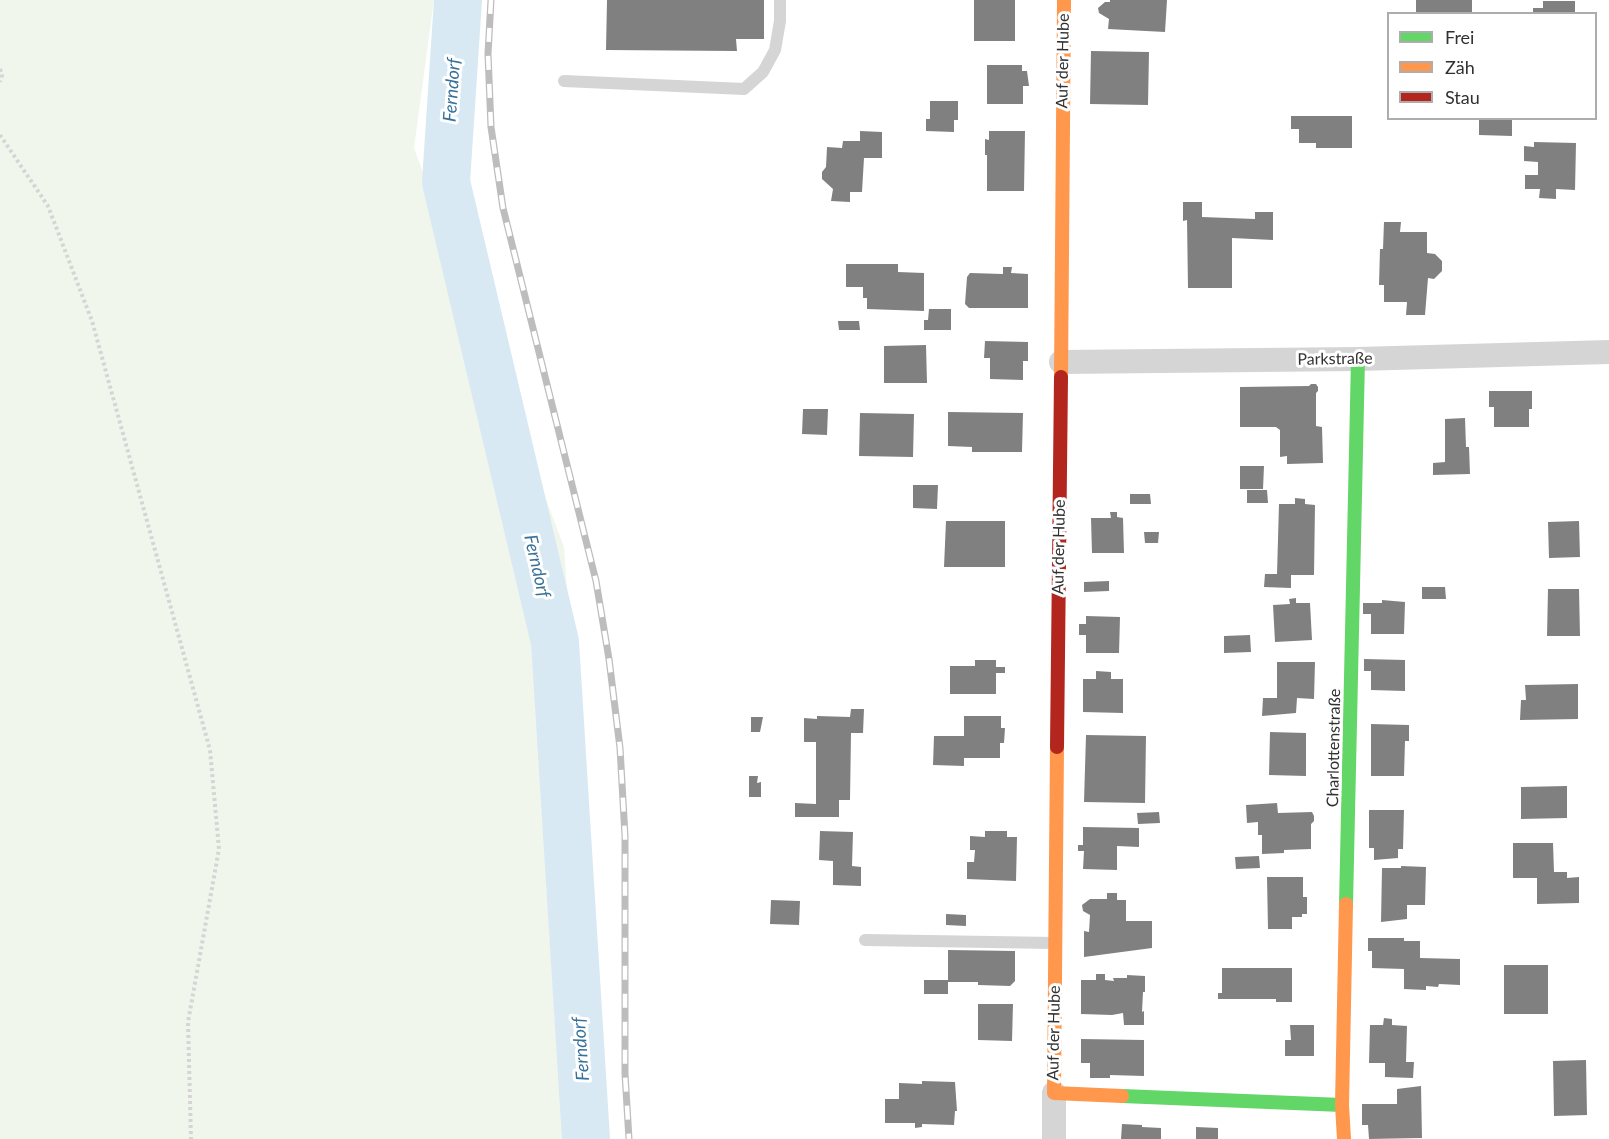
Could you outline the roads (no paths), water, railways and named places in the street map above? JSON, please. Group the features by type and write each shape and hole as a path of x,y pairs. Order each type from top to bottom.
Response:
{"street":[{"name":"Auf der Hube","path":"1054,1139 1064,0"},
{"name":"Parkstraße","path":"1060,362 1359,359 1609,352"},
{"name":"Charlottenstraße","path":"1344,1139 1342,1105 1359,359"},
{"name":"Auf der Hube","path":"1054,1093 1342,1105"}],"lane":[{"path":"564,81 744,89 763,72 775,50 780,21 780,0"},
{"path":"865,940 1055,944"}],"waterway":[{"name":"Ferndorf","path":"458,0 446,182 555,642 586,1139"}],"railway":[{"path":"491,0 488,54 491,127 503,208 596,581 620,748 625,836 625,1074 629,1139"}]}
